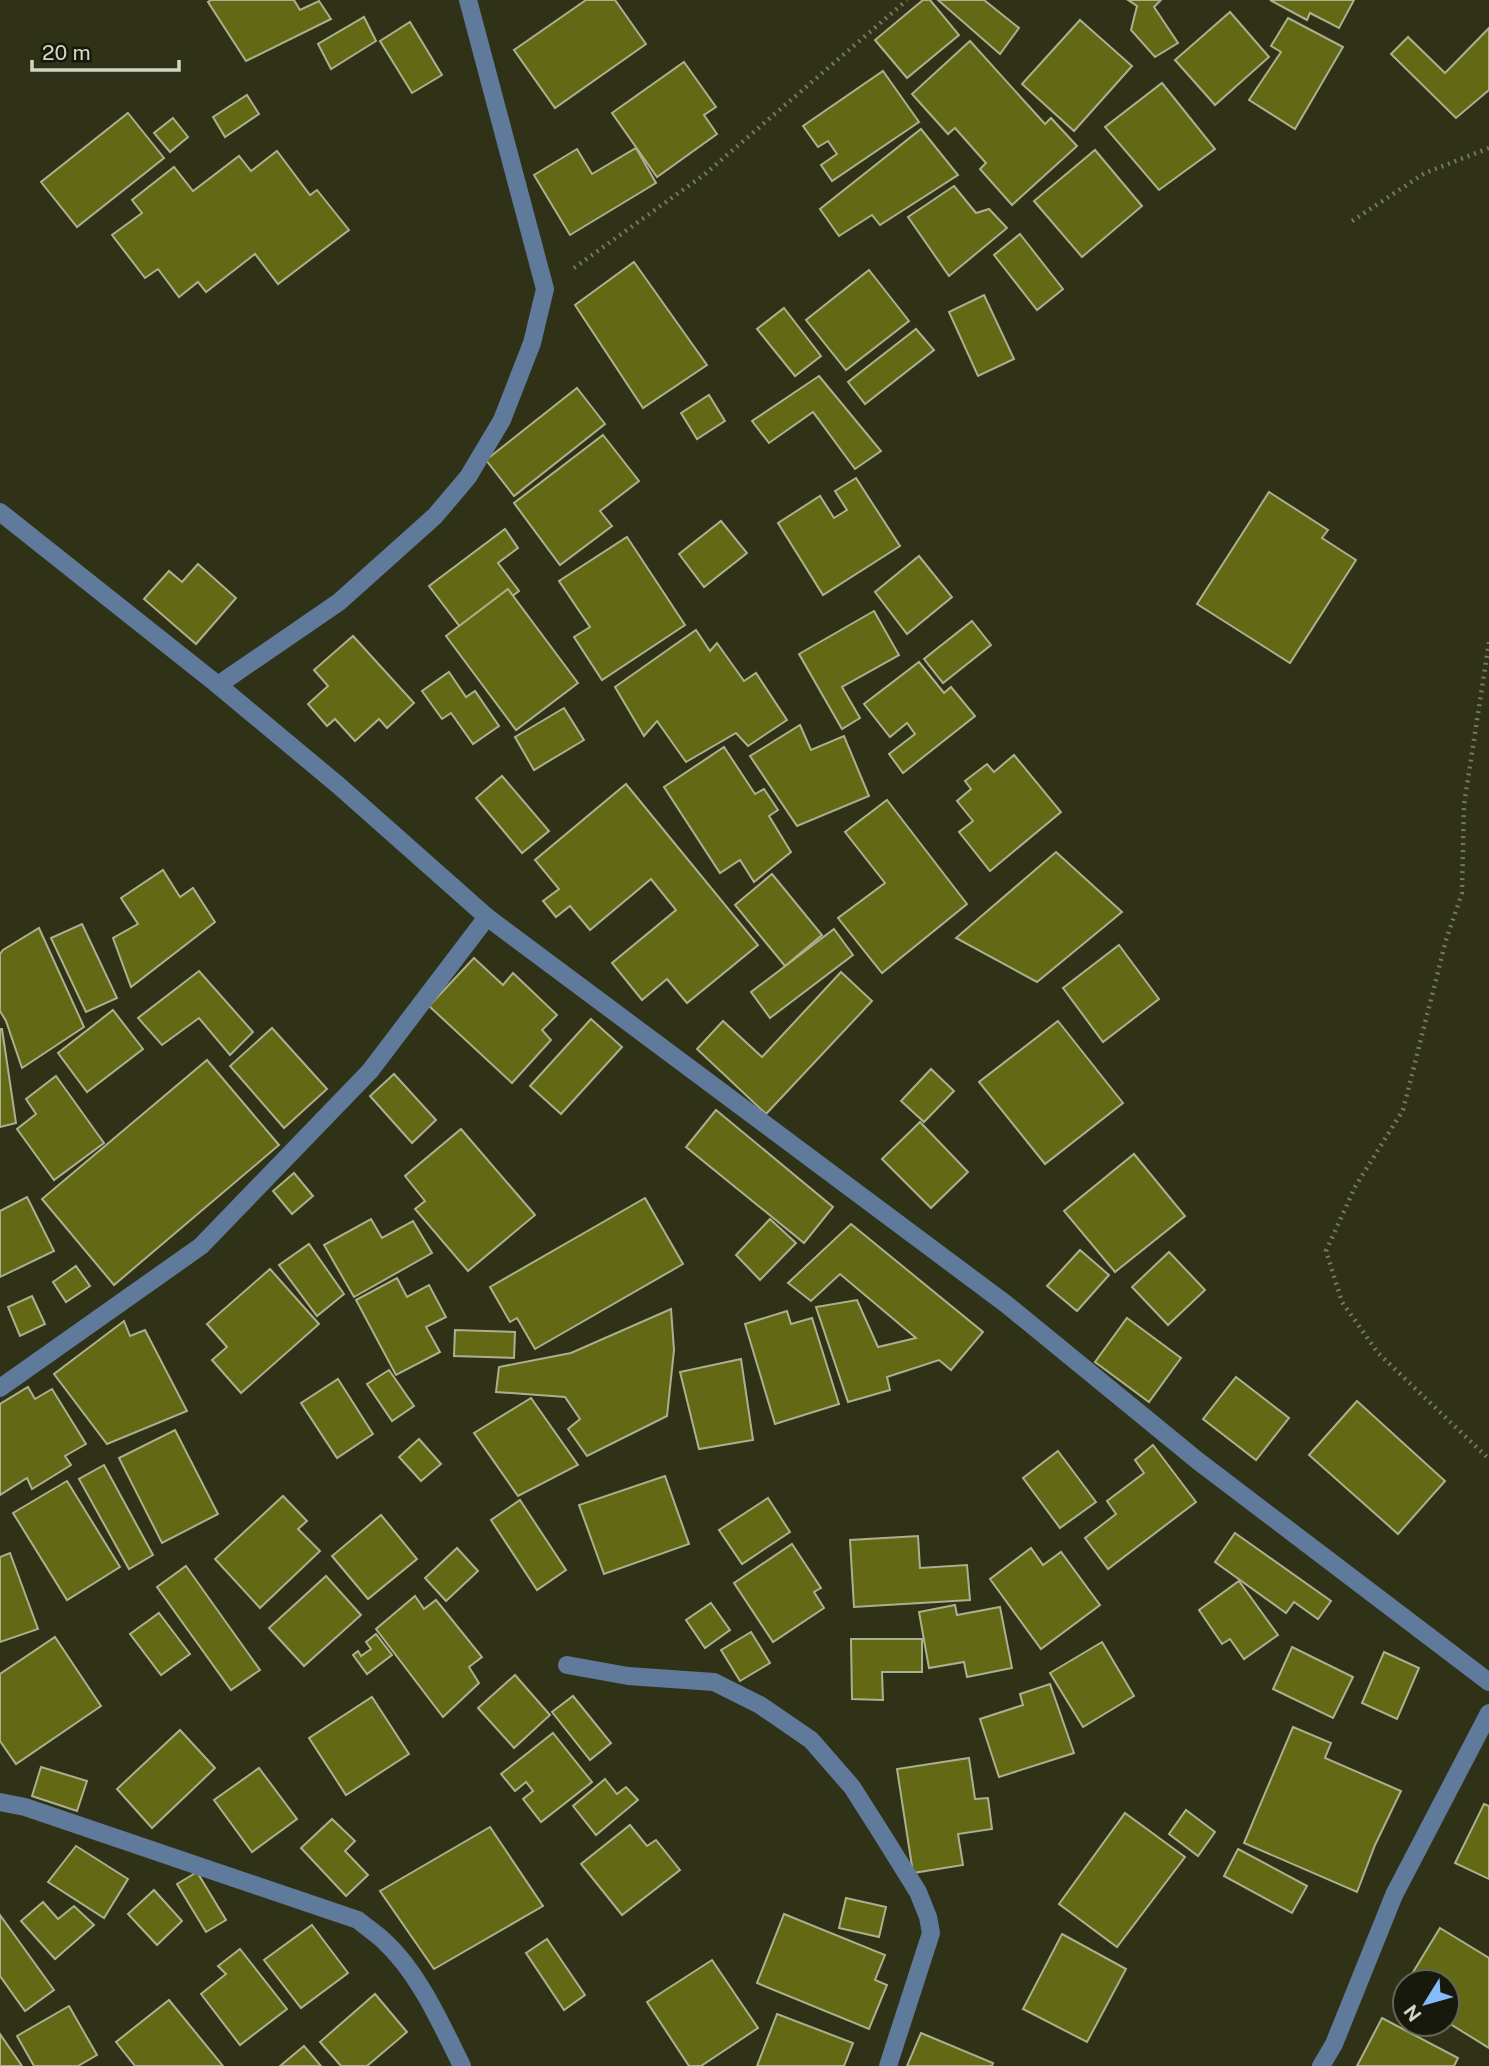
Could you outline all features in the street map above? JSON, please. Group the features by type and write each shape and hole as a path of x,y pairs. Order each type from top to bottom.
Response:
{"street":[{"path":"218,685 340,602 435,516 468,477 502,420 532,343 545,289 468,0"},
{"path":"0,512 218,685 338,785 487,917 1006,1304 1198,1461 1489,1682"},
{"path":"0,1388 201,1246 370,1071 487,917"},
{"path":"567,1665 628,1676 715,1682 760,1705 811,1740 852,1787 918,1892 931,1933 888,2066"},
{"path":"1321,2066 1334,2044 1394,1895 1489,1713"},
{"path":"0,1802 25,1807 358,1920 385,1941 409,1970 462,2066"}],"path":[{"path":"545,289 705,174 907,0"},
{"path":"1352,220 1425,173 1489,148"},
{"path":"1489,642 1464,805 1462,893 1446,940 1403,1110 1355,1187 1326,1251 1342,1302 1378,1353 1489,1459"}],"building":[{"path":"294,0 300,10 319,1 331,19 246,61 208,2"},
{"path":"586,0 615,0 646,44 555,108 514,50"},
{"path":"923,0 930,0 959,35 907,78 875,40"},
{"path":"938,0 984,0 1019,28 1000,54"},
{"path":"1128,0 1161,0 1154,7 1178,43 1155,57 1131,30 1137,6"},
{"path":"1270,0 1354,0 1339,28 1310,13 1307,20"},
{"path":"1230,12 1269,57 1215,105 1175,60"},
{"path":"364,17 376,41 331,69 318,44"},
{"path":"1288,18 1343,47 1295,129 1249,100 1281,52 1271,46"},
{"path":"1080,20 1132,66 1074,131 1022,84"},
{"path":"410,22 442,75 412,93 380,41"},
{"path":"1489,28 1489,90 1456,118 1391,54 1408,37 1445,73"},
{"path":"970,41 1045,124 1051,118 1077,146 1012,205 980,169 986,163 955,128 948,134 912,94"},
{"path":"684,62 716,107 704,115 717,134 657,177 612,113"},
{"path":"883,71 919,122 832,181 821,165 837,154 828,141 818,147 803,126"},
{"path":"1162,83 1215,149 1159,190 1105,127"},
{"path":"247,95 259,114 225,137 213,117"},
{"path":"128,113 164,158 77,227 41,182"},
{"path":"173,118 188,137 170,152 154,133"},
{"path":"921,129 958,175 880,225 872,215 839,236 820,209"},
{"path":"636,148 656,183 570,235 534,175 577,149 592,174"},
{"path":"1095,150 1142,206 1082,257 1034,201"},
{"path":"277,151 310,195 317,190 349,230 278,284 255,254 206,292 198,282 179,297 158,269 145,278 112,235 142,213 132,200 174,167 193,191 239,156 251,171"},
{"path":"954,186 976,213 989,209 1007,228 949,276 908,217"},
{"path":"1020,234 1063,289 1037,310 994,255"},
{"path":"634,262 707,365 643,408 575,305"},
{"path":"869,270 909,321 846,370 806,320"},
{"path":"984,295 1014,359 978,376 949,312"},
{"path":"784,308 821,356 795,376 757,329"},
{"path":"916,329 934,350 865,404 848,382"},
{"path":"819,376 881,451 855,469 813,412 769,443 752,421"},
{"path":"577,388 605,424 514,496 486,460"},
{"path":"709,395 725,421 697,439 681,413"},
{"path":"603,435 639,481 600,511 612,526 560,565 514,503"},
{"path":"856,478 900,546 823,595 778,523 820,496 834,518 847,510 835,491"},
{"path":"1269,492 1328,530 1322,538 1356,560 1290,663 1197,604"},
{"path":"721,521 747,553 704,587 679,554"},
{"path":"505,529 518,548 498,563 519,591 464,632 429,586"},
{"path":"627,537 685,625 602,680 574,637 590,627 559,581"},
{"path":"919,556 952,597 907,634 875,592"},
{"path":"198,564 236,598 196,644 144,599 169,571 182,582"},
{"path":"508,589 578,683 516,730 446,636"},
{"path":"874,611 899,655 842,687 860,718 842,729 799,654"},
{"path":"972,621 991,645 943,683 924,659"},
{"path":"696,630 710,651 717,643 744,681 756,673 787,720 748,746 736,733 686,762 657,721 644,736 615,687"},
{"path":"353,636 414,703 387,728 379,719 355,741 335,719 327,726 308,704 328,686 314,670"},
{"path":"919,662 944,693 951,687 975,716 903,773 889,754 915,734 907,723 890,737 864,704"},
{"path":"449,672 466,697 475,691 499,726 473,744 451,713 442,719 422,691"},
{"path":"564,708 584,740 534,770 515,737"},
{"path":"800,725 811,750 844,736 869,796 797,826 750,756"},
{"path":"724,747 755,794 764,789 778,810 769,816 791,852 754,882 740,860 720,873 664,787"},
{"path":"1014,755 1061,812 990,871 959,832 973,821 957,801 971,789 965,781 987,764 994,772"},
{"path":"502,776 549,831 522,853 476,798"},
{"path":"626,784 758,945 687,1003 667,979 642,1000 612,963 676,910 651,879 590,930 570,906 556,917 543,901 559,889 535,860"},
{"path":"887,800 967,904 882,973 838,918 885,883 845,832"},
{"path":"1056,852 1122,912 1037,982 956,938"},
{"path":"163,870 180,897 193,888 215,922 131,987 113,938 138,924 121,898"},
{"path":"772,874 822,935 785,966 735,905"},
{"path":"82,924 117,998 86,1012 51,938"},
{"path":"39,928 84,1027 22,1068 0,1011 0,954"},
{"path":"834,929 853,955 770,1018 751,992"},
{"path":"1119,945 1159,999 1103,1042 1063,988"},
{"path":"474,958 503,985 513,973 557,1015 542,1030 551,1040 512,1083 429,1006"},
{"path":"199,971 253,1032 230,1055 199,1018 162,1045 138,1018"},
{"path":"841,972 872,1001 766,1114 697,1049 723,1021 762,1057"},
{"path":"113,1010 143,1049 87,1092 58,1053"},
{"path":"591,1019 622,1047 561,1114 530,1086"},
{"path":"1058,1021 1123,1103 1045,1164 979,1082"},
{"path":"272,1028 327,1089 284,1128 230,1066"},
{"path":"0,1029 16,1123 0,1127"},
{"path":"207,1060 279,1145 114,1285 42,1199"},
{"path":"931,1069 954,1091 924,1122 901,1101"},
{"path":"394,1074 436,1120 412,1143 370,1096"},
{"path":"56,1076 104,1143 54,1180 17,1129 36,1114 26,1099"},
{"path":"716,1110 833,1207 804,1243 686,1147"},
{"path":"920,1122 968,1172 931,1208 882,1159"},
{"path":"461,1129 535,1215 468,1271 415,1209 425,1201 405,1176"},
{"path":"1134,1154 1185,1216 1115,1272 1064,1211"},
{"path":"294,1173 313,1196 292,1214 273,1191"},
{"path":"27,1197 54,1251 0,1277 0,1211"},
{"path":"645,1198 683,1264 535,1349 517,1318 510,1322 490,1287"},
{"path":"371,1219 382,1238 413,1221 432,1253 354,1297 324,1245"},
{"path":"770,1219 796,1243 760,1280 736,1255"},
{"path":"851,1224 983,1332 951,1370 939,1360 887,1377 890,1390 848,1402 816,1307 857,1300 878,1347 916,1338 840,1274 811,1301 788,1283"},
{"path":"309,1244 344,1294 317,1316 279,1265"},
{"path":"1080,1250 1109,1275 1077,1311 1047,1286"},
{"path":"1169,1252 1205,1290 1168,1325 1132,1287"},
{"path":"76,1266 90,1286 66,1302 53,1282"},
{"path":"270,1269 319,1324 241,1393 212,1360 227,1347 207,1324"},
{"path":"397,1278 407,1297 429,1285 446,1317 426,1327 440,1352 396,1375 356,1300"},
{"path":"32,1296 45,1324 20,1336 8,1307"},
{"path":"671,1309 674,1350 667,1416 587,1456 568,1429 580,1419 565,1397 496,1392 499,1367 571,1353"},
{"path":"787,1311 791,1324 812,1318 839,1404 775,1424 745,1324"},
{"path":"1127,1318 1181,1358 1149,1402 1095,1362"},
{"path":"124,1321 130,1336 145,1330 187,1411 107,1444 54,1374"},
{"path":"455,1330 515,1332 514,1358 454,1356"},
{"path":"741,1359 753,1440 699,1449 680,1372"},
{"path":"389,1370 414,1406 392,1421 367,1384"},
{"path":"1236,1377 1289,1418 1256,1460 1203,1419"},
{"path":"338,1379 373,1434 337,1458 301,1403"},
{"path":"28,1387 35,1399 52,1389 86,1444 65,1456 71,1465 32,1489 27,1478 0,1495 0,1404"},
{"path":"531,1398 578,1465 518,1496 474,1433"},
{"path":"1357,1401 1445,1481 1398,1534 1309,1455"},
{"path":"175,1430 218,1514 162,1543 119,1458"},
{"path":"419,1439 441,1464 421,1481 399,1457"},
{"path":"1153,1445 1196,1502 1108,1569 1085,1538 1116,1514 1107,1501 1144,1473 1135,1460"},
{"path":"1058,1451 1096,1502 1060,1528 1023,1478"},
{"path":"104,1465 153,1555 129,1569 79,1479"},
{"path":"665,1476 689,1544 604,1574 579,1505"},
{"path":"67,1481 120,1567 67,1600 13,1513"},
{"path":"283,1496 307,1521 298,1529 320,1551 260,1608 215,1559"},
{"path":"768,1498 790,1532 742,1564 719,1530"},
{"path":"520,1500 566,1570 537,1590 491,1520"},
{"path":"381,1515 417,1559 368,1599 332,1556"},
{"path":"1235,1533 1331,1601 1318,1619 1294,1602 1286,1613 1215,1562"},
{"path":"918,1536 920,1568 967,1565 970,1600 854,1607 850,1540"},
{"path":"792,1544 821,1588 814,1592 824,1608 773,1642 734,1583"},
{"path":"457,1548 478,1571 446,1601 425,1578"},
{"path":"1031,1548 1043,1565 1061,1552 1100,1605 1041,1649 990,1579"},
{"path":"10,1553 38,1629 0,1642 0,1557"},
{"path":"186,1566 260,1670 231,1690 157,1587"},
{"path":"326,1576 361,1615 304,1666 269,1628"},
{"path":"1239,1581 1278,1635 1244,1659 1230,1639 1222,1644 1199,1610"},
{"path":"415,1596 424,1609 436,1600 482,1657 469,1667 479,1683 443,1717 376,1629"},
{"path":"711,1603 730,1630 705,1648 686,1620"},
{"path":"955,1605 957,1615 1000,1607 1012,1668 967,1677 964,1662 929,1668 919,1612"},
{"path":"159,1613 190,1654 161,1675 130,1634"},
{"path":"751,1632 770,1663 740,1681 721,1650"},
{"path":"376,1634 392,1655 367,1674 353,1655 358,1651 361,1656 371,1649 366,1642"},
{"path":"55,1637 101,1706 16,1764 0,1741 0,1674"},
{"path":"851,1639 922,1639 922,1672 882,1672 883,1700 852,1699"},
{"path":"1102,1642 1134,1696 1083,1727 1050,1673"},
{"path":"1292,1647 1353,1677 1333,1718 1273,1689"},
{"path":"1384,1652 1419,1668 1397,1719 1362,1703"},
{"path":"515,1675 550,1715 514,1748 478,1708"},
{"path":"1050,1684 1074,1753 999,1777 980,1719 1023,1705 1020,1694"},
{"path":"573,1696 611,1743 590,1760 552,1712"},
{"path":"372,1697 409,1754 346,1795 309,1738"},
{"path":"1293,1727 1331,1743 1325,1758 1401,1791 1375,1845 1357,1892 1244,1843"},
{"path":"180,1730 215,1768 152,1828 117,1789"},
{"path":"553,1733 592,1782 541,1822 523,1799 533,1791 526,1782 515,1791 501,1774"},
{"path":"969,1758 975,1799 988,1798 992,1829 958,1834 963,1865 913,1873 897,1769"},
{"path":"41,1767 87,1781 77,1811 32,1796"},
{"path":"259,1768 297,1819 252,1852 214,1800"},
{"path":"605,1779 617,1794 626,1787 638,1800 596,1835 573,1806"},
{"path":"1484,1804 1489,1806 1489,1879 1455,1863"},
{"path":"1186,1810 1215,1832 1198,1856 1169,1834"},
{"path":"1125,1813 1185,1857 1117,1947 1059,1904"},
{"path":"332,1819 355,1841 345,1851 368,1875 346,1896 301,1848"},
{"path":"630,1825 647,1846 656,1840 680,1870 622,1915 581,1864"},
{"path":"490,1827 543,1906 434,1969 380,1891"},
{"path":"76,1846 128,1879 104,1918 48,1882"},
{"path":"1238,1849 1307,1886 1292,1913 1224,1876"},
{"path":"197,1872 226,1920 206,1932 177,1884"},
{"path":"154,1890 182,1921 157,1945 128,1914"},
{"path":"846,1898 886,1907 879,1937 839,1928"},
{"path":"43,1902 58,1919 74,1906 94,1925 55,1959 21,1921"},
{"path":"784,1914 885,1955 875,1980 887,1985 869,2029 757,1983"},
{"path":"0,1915 54,1990 25,2011 0,1976"},
{"path":"312,1925 348,1973 301,2008 264,1960"},
{"path":"1440,1928 1489,1958 1489,2048 1461,2031 1461,1968 1416,1968"},
{"path":"1062,1934 1126,1969 1087,2042 1023,2009"},
{"path":"547,1939 585,1995 564,2010 526,1953"},
{"path":"240,1949 287,2009 240,2045 201,1994 226,1974 218,1966"},
{"path":"712,1960 758,2028 701,2066 689,2066 647,2002"},
{"path":"375,1994 407,2032 367,2066 341,2066 320,2042"},
{"path":"169,2000 223,2066 135,2066 116,2042"},
{"path":"69,2006 97,2055 78,2066 34,2066 17,2036"},
{"path":"777,2014 853,2043 844,2066 757,2066"},
{"path":"1382,2018 1391,2023 1391,2038 1420,2038 1458,2058 1454,2066 1357,2066"},
{"path":"921,2033 993,2063 992,2066 907,2066"},
{"path":"0,2034 22,2066 0,2066"},
{"path":"304,2046 321,2066 280,2066"}]}
